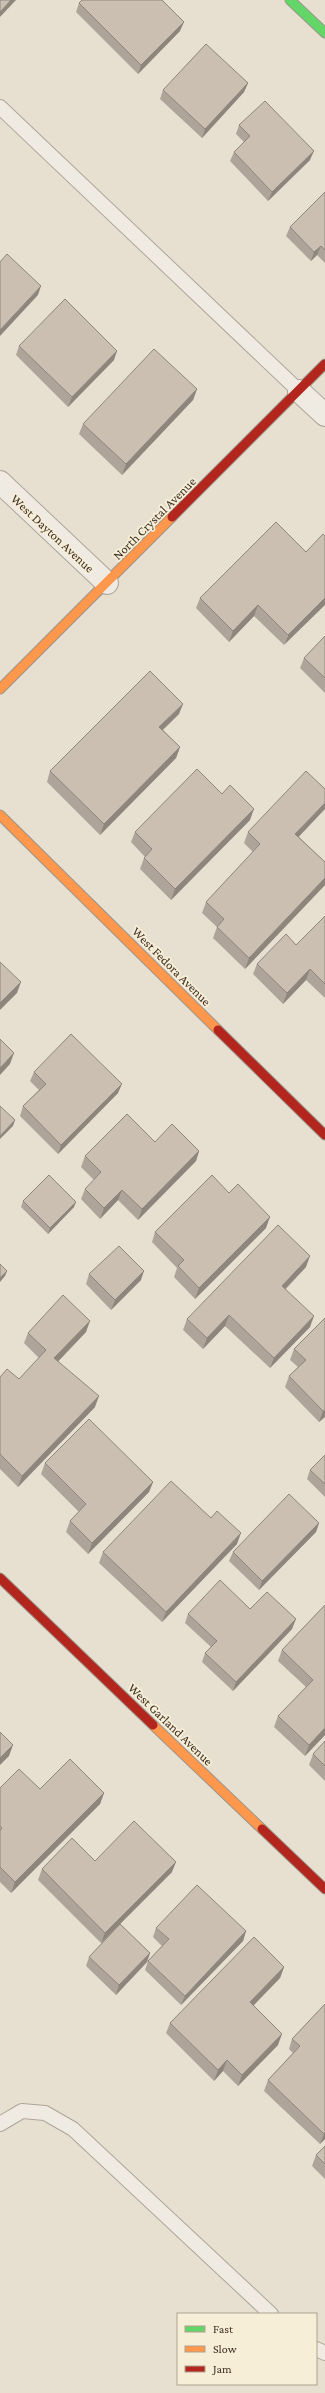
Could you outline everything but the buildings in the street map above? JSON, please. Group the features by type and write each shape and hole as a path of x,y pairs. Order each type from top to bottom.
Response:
{"street":[{"path":"290,0 325,33"},
{"name":"North Crystal Avenue","path":"0,689 325,364"},
{"path":"299,391 325,415"},
{"name":"West Dayton Avenue","path":"0,482 107,583"},
{"name":"West Fedora Avenue","path":"0,815 325,1135"},
{"name":"West Garland Avenue","path":"0,1578 325,1889"}],"lane":[{"path":"0,107 299,391"},
{"path":"0,2124 22,2111 45,2113 73,2129 270,2313"}],"traffic: fast":[{"path":"290,0 325,33"}],"traffic: slow":[{"path":"0,689 172,517"},
{"path":"0,815 218,1030"},
{"path":"153,1725 262,1829"}],"traffic: jam":[{"path":"172,517 325,364"},
{"path":"218,1030 325,1135"},
{"path":"0,1578 153,1725"},
{"path":"262,1829 325,1889"}]}
